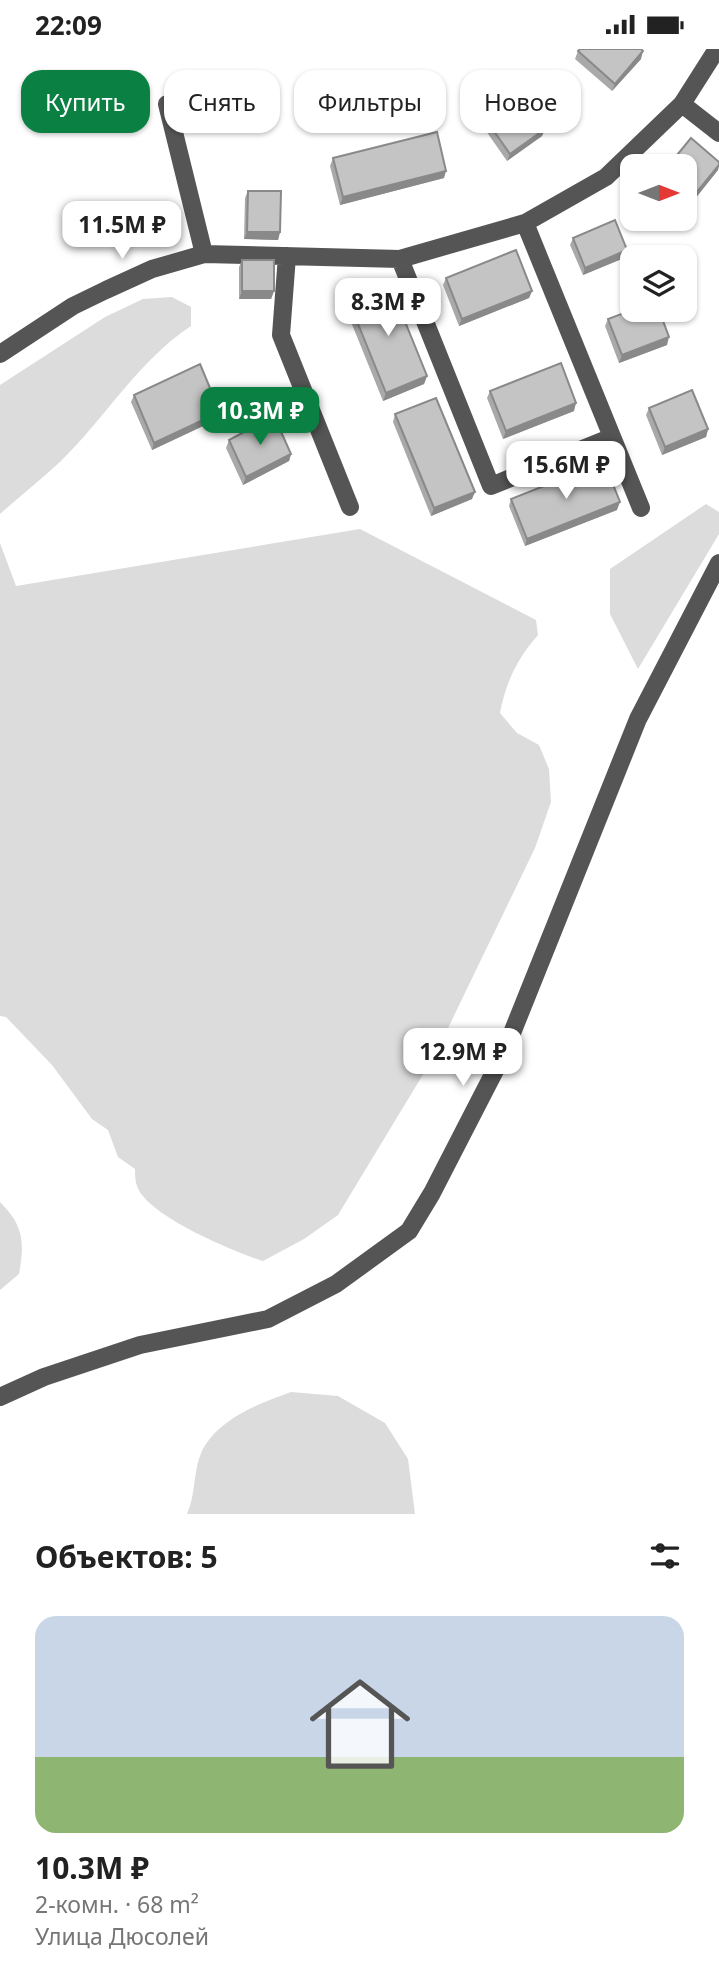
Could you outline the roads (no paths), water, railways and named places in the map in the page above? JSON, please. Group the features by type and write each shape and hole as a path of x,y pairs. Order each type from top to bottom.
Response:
{"street":[{"path":"0,354 73,306 152,269 204,254 400,259 525,223 606,177 682,104 718,49"},
{"path":"682,104 719,133"},
{"path":"174,133 204,254"},
{"path":"525,223 641,508"},
{"path":"280,256 281,335 350,507"},
{"path":"400,259 491,486 612,437"},
{"path":"0,1397 44,1377 140,1345 268,1319 336,1284 409,1231 432,1193 504,1053 638,719 719,563"}]}
